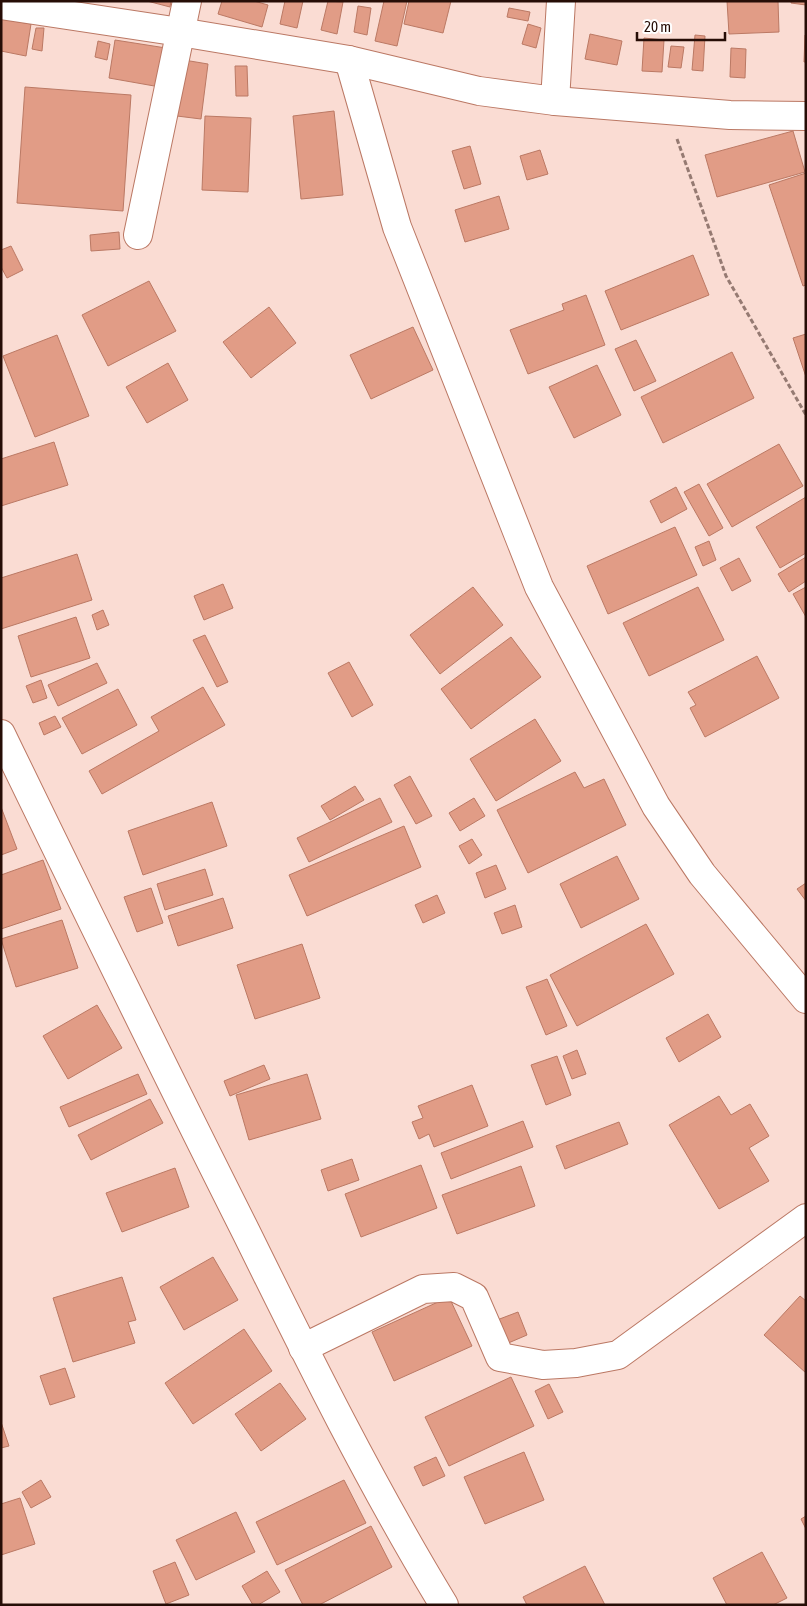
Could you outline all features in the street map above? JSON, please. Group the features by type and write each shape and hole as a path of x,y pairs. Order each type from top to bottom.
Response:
{"street":[{"path":"138,235 187,1"},
{"path":"555,101 561,1"},
{"path":"1,5 349,60 479,91 555,101 730,116 806,116"},
{"path":"349,60 397,227 539,587 656,806 702,874 806,999"},
{"path":"1,734 158,1057 303,1348 409,1548 444,1605"},
{"path":"303,1348 423,1289 454,1287 474,1297 500,1357 543,1365 576,1363 618,1355 806,1218"}],"path":[{"path":"667,110 726,276 806,415"}],"building":[{"path":"147,1 171,1 170,7"},
{"path":"222,1 254,1 268,5 262,27 218,14"},
{"path":"285,1 303,1 297,28 280,24"},
{"path":"328,1 343,2 337,34 321,30"},
{"path":"384,1 407,1 397,46 375,41"},
{"path":"409,1 451,1 443,33 404,24"},
{"path":"727,1 778,1 779,32 729,34"},
{"path":"791,1 806,1 806,5 791,3"},
{"path":"358,6 371,8 367,35 354,32"},
{"path":"509,8 530,12 528,21 507,17"},
{"path":"1,19 31,24 26,56 1,51"},
{"path":"528,24 541,28 536,48 522,44"},
{"path":"36,28 44,28 42,51 32,49"},
{"path":"590,34 622,41 617,65 585,59"},
{"path":"695,35 705,36 703,71 692,70"},
{"path":"805,35 806,62 804,62"},
{"path":"644,38 664,40 662,72 642,71"},
{"path":"115,40 166,48 160,87 109,78"},
{"path":"98,41 110,44 107,60 95,57"},
{"path":"671,46 684,47 681,68 668,67"},
{"path":"731,48 746,49 745,78 730,77"},
{"path":"184,60 208,64 201,119 177,116"},
{"path":"235,66 247,66 248,96 236,96"},
{"path":"25,87 131,95 123,211 17,203"},
{"path":"334,111 343,195 301,199 293,116"},
{"path":"205,116 251,118 248,192 202,190"},
{"path":"793,131 805,172 717,197 705,155"},
{"path":"470,146 481,184 464,189 452,151"},
{"path":"540,150 548,174 527,180 520,156"},
{"path":"806,173 806,285 803,286 769,185"},
{"path":"499,196 509,229 465,242 455,210"},
{"path":"119,232 120,249 91,251 90,235"},
{"path":"11,246 23,270 7,278 1,267 1,250"},
{"path":"693,255 709,295 621,330 605,291"},
{"path":"149,281 176,331 108,366 82,315"},
{"path":"586,295 605,345 528,374 510,330 564,310 562,304"},
{"path":"269,307 296,343 251,378 223,342"},
{"path":"413,327 433,370 371,399 350,355"},
{"path":"806,334 806,377 793,338"},
{"path":"57,335 89,416 35,437 3,356"},
{"path":"636,340 656,381 634,391 615,349"},
{"path":"732,352 754,398 663,443 641,397"},
{"path":"168,363 188,400 147,423 126,387"},
{"path":"597,365 621,415 574,438 549,387"},
{"path":"54,442 68,485 1,506 1,459"},
{"path":"779,444 803,486 732,527 707,484"},
{"path":"699,484 723,528 709,536 684,492"},
{"path":"676,487 687,509 661,523 650,501"},
{"path":"806,497 806,553 780,568 756,527"},
{"path":"675,527 697,575 608,614 587,566"},
{"path":"709,541 716,560 703,566 695,547"},
{"path":"77,554 92,600 1,629 1,578"},
{"path":"806,557 806,581 789,592 778,574"},
{"path":"739,558 751,581 732,591 720,568"},
{"path":"223,584 233,608 204,620 194,596"},
{"path":"473,587 503,625 440,674 410,635"},
{"path":"698,587 724,640 649,676 623,623"},
{"path":"806,587 806,617 793,594"},
{"path":"103,610 109,625 97,630 92,615"},
{"path":"76,617 90,658 31,677 18,636"},
{"path":"205,635 228,682 217,687 193,640"},
{"path":"511,637 541,677 471,729 441,689"},
{"path":"757,656 779,698 705,737 690,708 696,705 688,692"},
{"path":"349,662 373,705 352,717 328,673"},
{"path":"97,663 107,683 58,706 48,685"},
{"path":"41,680 47,698 33,703 26,686"},
{"path":"203,687 225,725 102,794 89,771 159,731 151,717"},
{"path":"118,689 137,725 82,754 62,718"},
{"path":"55,716 61,727 44,735 39,723"},
{"path":"535,719 561,761 496,801 470,759"},
{"path":"575,772 584,788 604,779 626,825 528,873 497,810"},
{"path":"410,776 432,816 416,824 394,785"},
{"path":"355,786 364,800 330,820 321,806"},
{"path":"380,798 392,822 309,862 297,838"},
{"path":"474,798 485,816 460,831 449,813"},
{"path":"212,802 227,846 143,875 128,831"},
{"path":"1,807 17,849 1,855"},
{"path":"404,826 421,867 307,916 289,875"},
{"path":"472,839 482,855 469,864 459,846"},
{"path":"617,856 639,899 581,928 560,884"},
{"path":"43,860 61,909 1,929 1,875"},
{"path":"496,865 506,889 485,898 476,873"},
{"path":"205,869 213,895 165,910 157,884"},
{"path":"806,883 806,901 797,889"},
{"path":"151,888 163,923 137,932 124,897"},
{"path":"437,895 445,913 423,923 415,905"},
{"path":"223,898 233,928 178,946 168,916"},
{"path":"515,905 522,927 502,934 494,913"},
{"path":"62,920 78,968 16,987 1,939"},
{"path":"646,924 674,974 577,1026 550,975"},
{"path":"302,944 320,998 255,1019 237,965"},
{"path":"547,979 567,1026 546,1035 526,987"},
{"path":"97,1005 122,1048 68,1079 43,1036"},
{"path":"708,1014 721,1037 679,1062 666,1038"},
{"path":"577,1050 586,1074 572,1079 563,1056"},
{"path":"557,1056 571,1095 546,1105 531,1065"},
{"path":"264,1065 270,1079 230,1096 224,1081"},
{"path":"138,1074 147,1094 69,1127 60,1107"},
{"path":"307,1074 321,1119 249,1140 236,1095"},
{"path":"472,1085 488,1126 434,1147 429,1134 419,1139 412,1122 423,1118 418,1106"},
{"path":"719,1096 731,1115 750,1104 769,1136 749,1148 769,1181 719,1209 669,1125"},
{"path":"150,1099 163,1123 91,1160 78,1135"},
{"path":"523,1121 533,1147 451,1179 441,1153"},
{"path":"619,1122 628,1144 565,1169 556,1146"},
{"path":"352,1159 359,1180 328,1191 321,1170"},
{"path":"421,1165 437,1208 361,1237 345,1194"},
{"path":"521,1166 535,1206 457,1234 442,1195"},
{"path":"175,1168 189,1207 122,1232 106,1193"},
{"path":"213,1257 238,1300 184,1330 160,1287"},
{"path":"122,1277 136,1320 128,1322 135,1343 73,1362 53,1298"},
{"path":"800,1296 806,1301 806,1373 764,1335"},
{"path":"449,1297 472,1346 394,1381 372,1332"},
{"path":"518,1312 527,1335 506,1344 497,1320"},
{"path":"244,1329 272,1371 193,1424 165,1383"},
{"path":"65,1368 75,1397 50,1405 40,1376"},
{"path":"511,1377 534,1426 449,1466 425,1417"},
{"path":"280,1383 306,1419 261,1451 235,1414"},
{"path":"549,1384 563,1412 548,1419 535,1391"},
{"path":"1,1422 9,1446 1,1448"},
{"path":"524,1452 544,1500 485,1524 464,1477"},
{"path":"436,1457 445,1476 423,1486 414,1467"},
{"path":"41,1480 51,1497 31,1508 22,1492"},
{"path":"344,1480 366,1523 277,1565 256,1522"},
{"path":"20,1498 35,1544 1,1555 1,1504"},
{"path":"236,1512 255,1552 196,1580 176,1540"},
{"path":"806,1516 806,1529 801,1519"},
{"path":"371,1526 392,1567 319,1605 303,1605 285,1570"},
{"path":"762,1552 787,1598 773,1605 727,1605 713,1578"},
{"path":"175,1562 189,1595 166,1604 153,1571"},
{"path":"585,1566 605,1605 527,1605 523,1597"},
{"path":"267,1571 280,1592 258,1605 253,1605 242,1586"}]}
